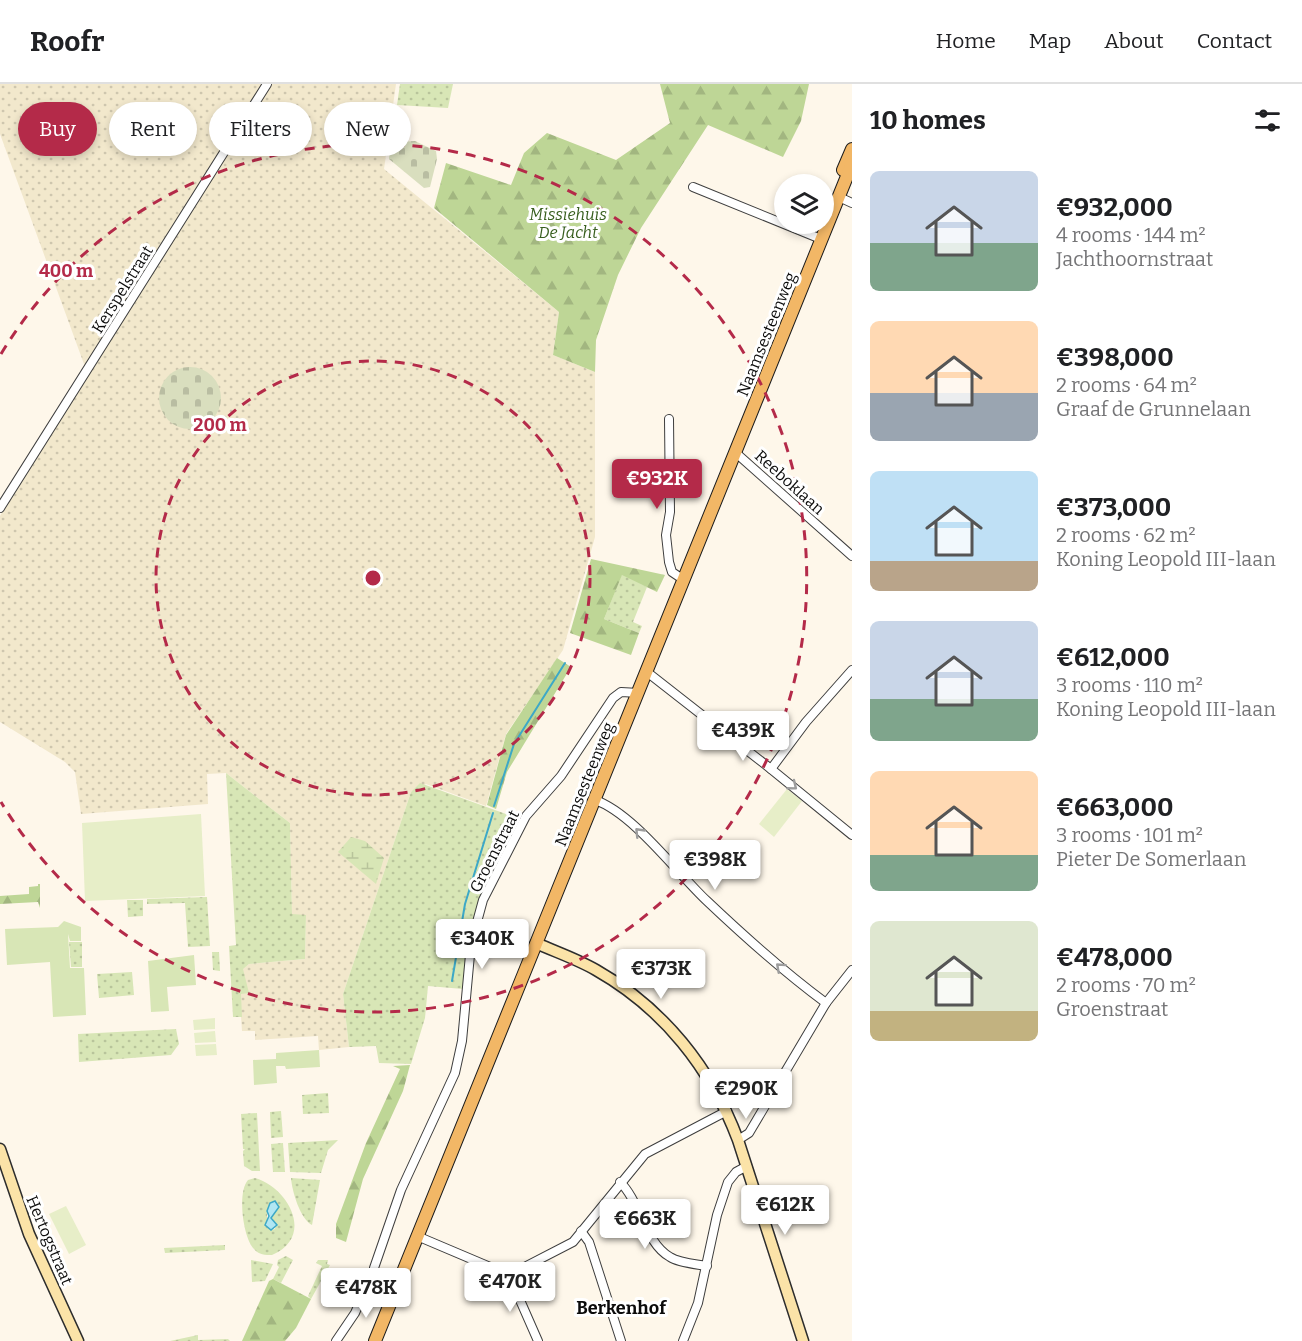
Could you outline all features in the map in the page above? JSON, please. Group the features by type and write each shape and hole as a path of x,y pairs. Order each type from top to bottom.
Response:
{"main road":[{"path":"834,194 852,149"},
{"name":"Naamsesteenweg","path":"375,1341 852,164"},
{"name":"Naamsesteenweg","path":"821,234 821,239"}],"street":[{"name":"Kerspelstraat","path":"0,508 267,84"},
{"path":"693,187 821,239"},
{"path":"839,197 852,203"},
{"path":"669,419 670,512 666,535 672,572 684,580"},
{"name":"Reeboklaan","path":"736,453 852,556"},
{"path":"771,769 806,722 852,670"},
{"path":"647,672 852,835"},
{"name":"Groenstraat","path":"374,1268 401,1190 455,1073 462,1041 473,932 488,891 526,816 561,776 614,698 621,692 639,693"},
{"path":"595,800 616,810 706,900 797,982 826,1003"},
{"path":"536,943 593,968 642,1002 666,1023 694,1056 727,1111 803,1341"},
{"path":"738,1140 749,1133 826,1003 852,970"},
{"path":"509,1275 568,1245 645,1154 727,1111"},
{"name":"Hertogstraat","path":"0,1149 29,1234 78,1341"},
{"path":"683,1341 698,1303 717,1215 728,1182 736,1172 747,1166"},
{"path":"620,1182 628,1189 651,1236 670,1257 707,1266"},
{"path":"581,1231 589,1242 621,1341"},
{"path":"417,1236 509,1275 538,1341"},
{"path":"336,1341 355,1313 369,1281"}],"shaded area":[{"path":"0,84 396,84 393,102 324,102 324,156 386,156 384,169 559,312 553,355 595,372 595,537 563,650 506,734 486,806 426,784 411,792 343,994 349,1047 319,1050 318,1036 255,1040 255,1031 242,1031 238,972 249,964 305,959 306,915 292,915 290,823 226,773 207,774 208,804 81,814 75,772 65,762 0,722 0,516 88,375 0,134"}],"green space":[{"path":"400,84 453,84 448,108 411,106 411,102 397,102"},
{"name":"Missiehuis De Jacht","path":"660,84 809,84 801,121 783,157 708,125 641,228 618,275 596,340 595,372 553,355 559,312 434,208 446,163 511,185 524,153 547,133 616,160 670,123"},
{"path":"411,141 436,151 437,159 430,187 424,188 389,159 389,156 411,156"},
{"path":"190,367 212,376 221,398 212,420 190,429 168,420 159,398 168,376"},
{"path":"591,559 665,575 657,592 622,575 604,619 639,633 631,655 570,633"},
{"path":"622,574 647,587 633,622 642,626 639,633 604,619"},
{"path":"557,658 571,667 507,772 496,809 487,805 506,735"},
{"path":"226,773 290,823 292,914 306,915 305,959 249,964 243,969 249,993 241,994 242,1017 233,1017 229,946 236,945"},
{"path":"420,783 517,820 487,882 480,902 469,942 463,989 428,986 425,1018 411,1064 379,1063 376,1046 349,1047 343,994 411,792"},
{"path":"787,789 802,801 774,837 759,824"},
{"path":"201,814 205,896 85,901 82,823"},
{"path":"351,837 365,841 384,858 376,884 338,852"},
{"path":"40,884 40,908 38,902 0,904 0,896 29,894 29,887 38,886"},
{"path":"207,897 210,946 188,947 185,903 147,904 147,899"},
{"path":"127,900 143,900 143,916 128,917"},
{"path":"64,921 81,927 81,941 70,941 68,934 70,968 84,968 86,1015 53,1017 50,962 7,965 5,929 58,927"},
{"path":"69,942 82,942 82,967 71,967"},
{"path":"212,952 219,952 220,971 213,970"},
{"path":"194,955 196,985 167,987 169,1011 151,1012 148,961"},
{"path":"132,972 134,995 99,998 97,974"},
{"path":"215,1018 215,1029 194,1030 193,1020"},
{"path":"176,1029 179,1044 171,1055 79,1062 78,1034"},
{"path":"215,1031 216,1042 195,1043 194,1033"},
{"path":"216,1044 217,1055 196,1056 195,1045"},
{"path":"319,1050 320,1067 286,1069 285,1066 276,1066 277,1083 254,1085 253,1060 276,1059 276,1053"},
{"path":"410,1065 403,1091 363,1179 346,1242 336,1238 336,1224 366,1143 400,1069 393,1066"},
{"path":"328,1093 329,1113 303,1114 302,1095"},
{"path":"281,1111 283,1137 271,1138 270,1112"},
{"path":"257,1113 260,1171 252,1171 244,1166 243,1151 245,1149 243,1149 241,1114"},
{"path":"338,1140 328,1150 321,1173 290,1172 288,1143"},
{"path":"283,1143 285,1172 273,1172 271,1144"},
{"path":"255,1178 267,1183 287,1202 292,1214 294,1225 292,1237 285,1247 272,1255 256,1251 247,1235 242,1204 248,1180","holes":["275,1201 279,1207 271,1217 276,1223 275,1229 271,1230 267,1227 267,1212 270,1203"]},
{"path":"291,1178 320,1180 312,1225 300,1211"},
{"path":"66,1206 86,1245 69,1254 49,1214"},
{"path":"225,1245 225,1250 165,1253 164,1248"},
{"path":"286,1256 293,1260 281,1283 273,1279 279,1267 278,1260"},
{"path":"251,1260 273,1264 265,1281 252,1282"},
{"path":"318,1260 328,1260 327,1264 330,1265 311,1299 308,1296 322,1266 316,1263"},
{"path":"273,1279 311,1299 296,1328 285,1341 242,1341 269,1281"},
{"path":"198,1335 198,1340 228,1339 230,1341 170,1341"}],"water":[{"path":"275,1201 279,1207 271,1218 277,1225 271,1230 265,1225 269,1216 267,1211 270,1203"}],"waterway":[{"path":"494,806 514,744 565,663"},
{"path":"452,981 465,904 493,813"}],"district":[{"name":"Berkenhof","path":"621,1308"}]}
